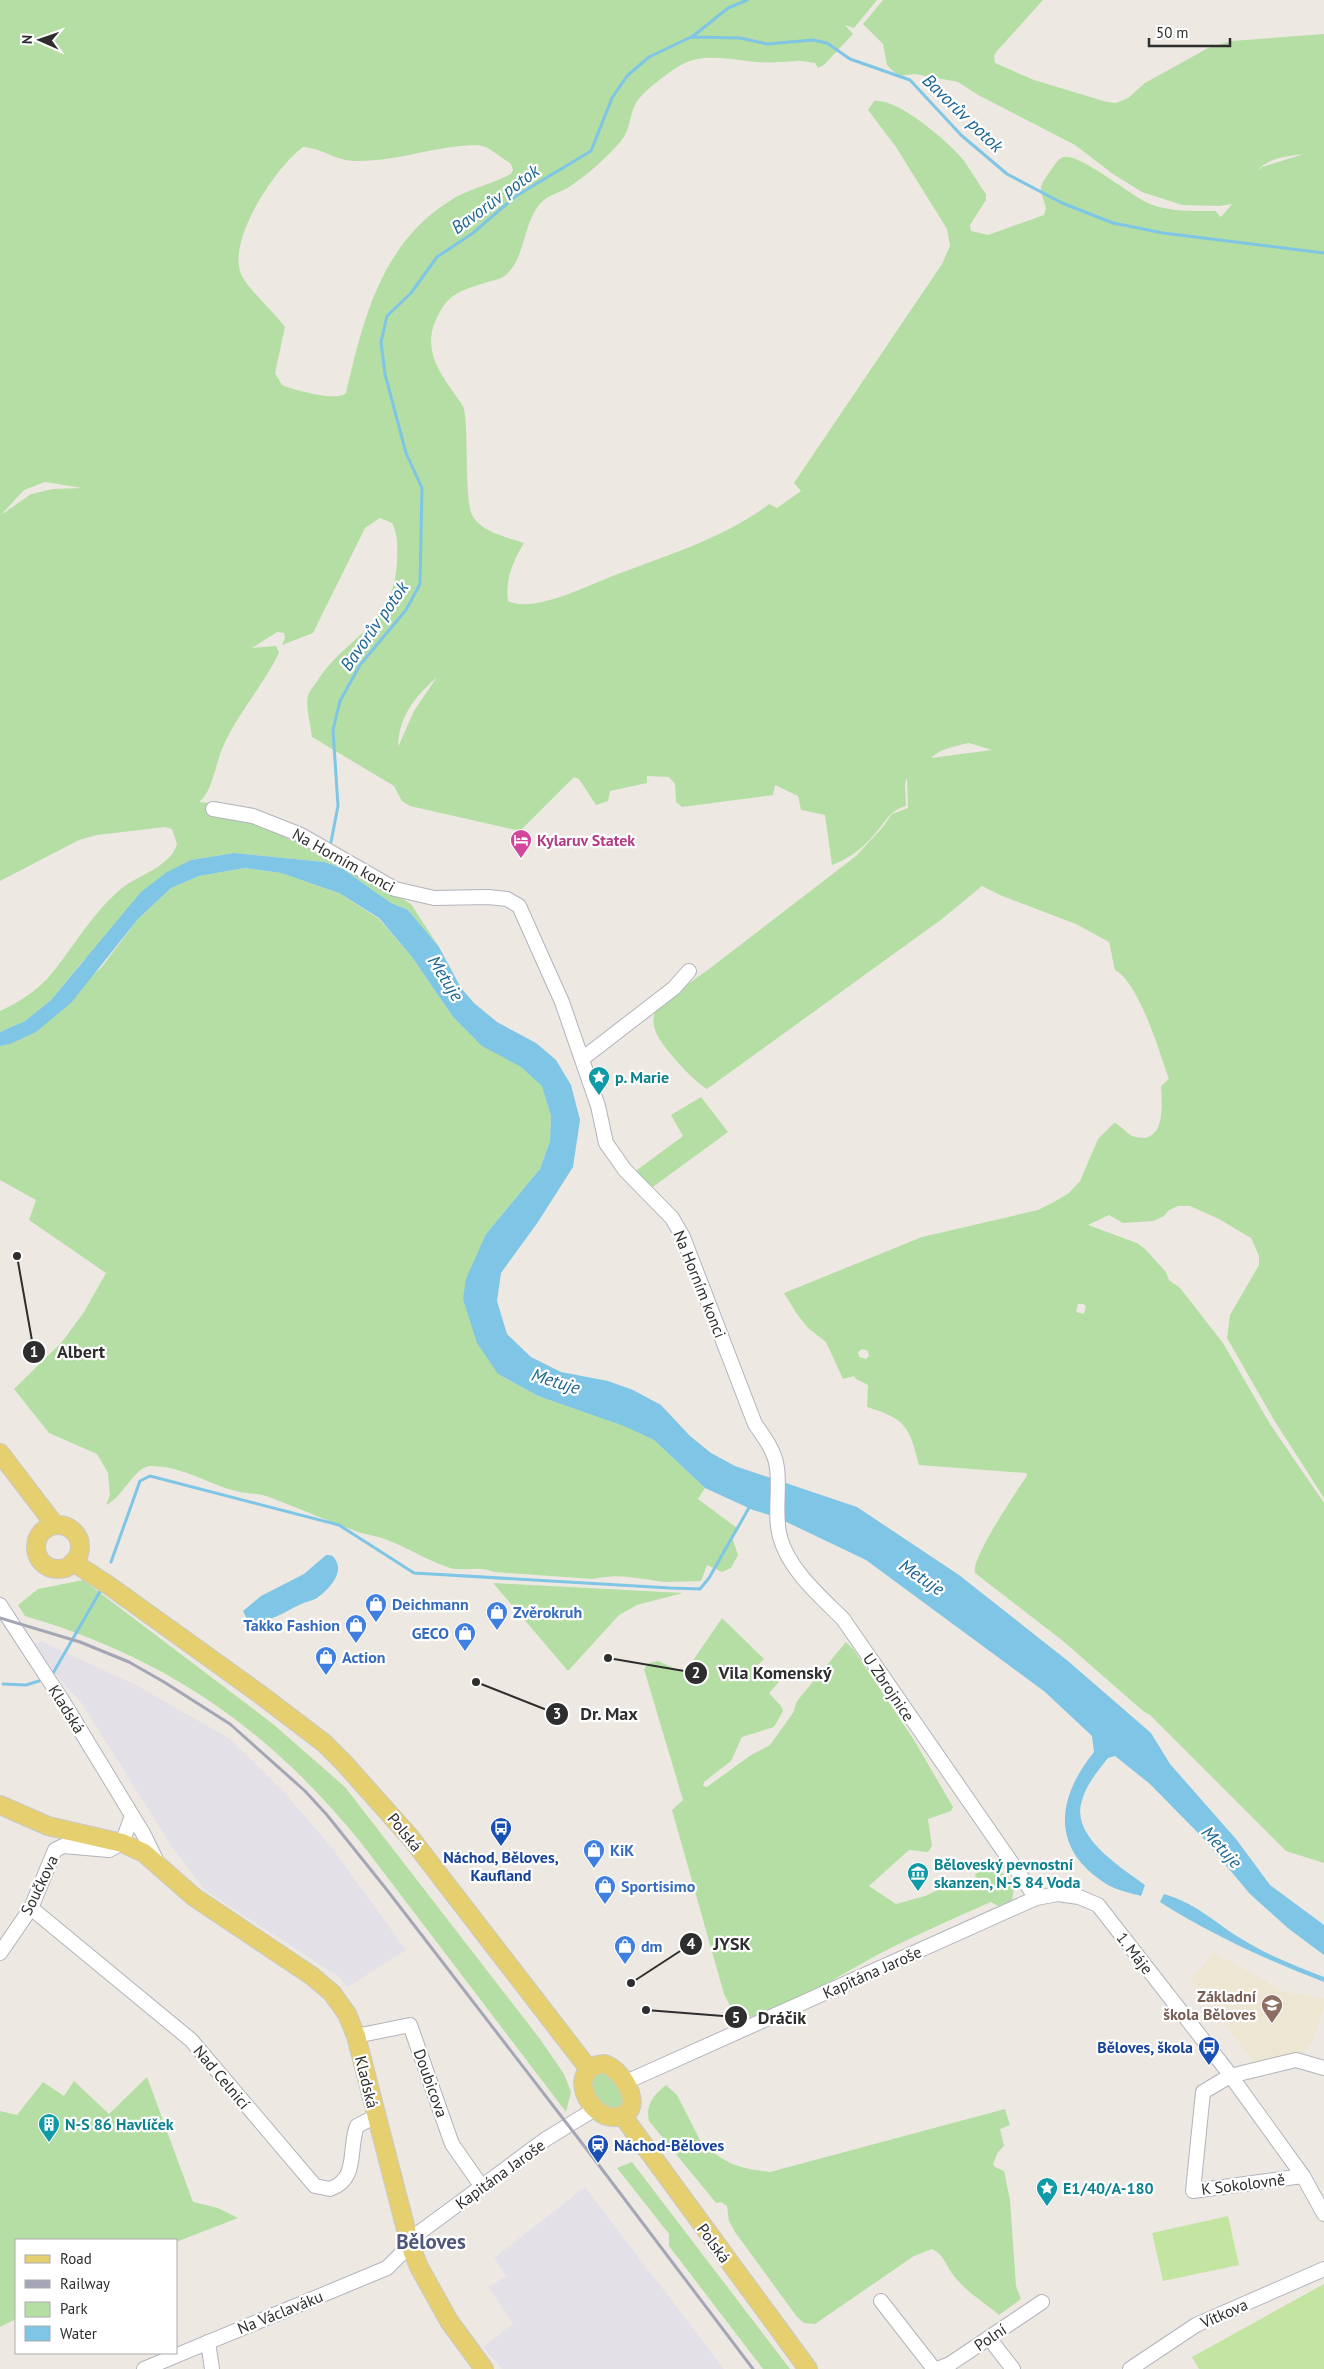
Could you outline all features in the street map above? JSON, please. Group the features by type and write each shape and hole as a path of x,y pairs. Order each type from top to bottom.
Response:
{"main road":[{"path":"0,1453 20,1477 49,1527"},
{"path":"61,1525 72,1530 78,1539 76,1556 58,1568 42,1562 37,1553 36,1543 49,1527 61,1525"},
{"name":"Polská","path":"76,1556 180,1637 262,1695 324,1743 410,1837 588,2068"},
{"name":"Kladská","path":"0,1805 48,1826 122,1843 144,1853 159,1864 194,1897 312,1976 332,1994 347,2014 356,2036 410,2245 419,2267 449,2321 484,2369"},
{"path":"605,2064 621,2075 626,2082 631,2095 631,2104 622,2115 611,2117 595,2108 587,2099 584,2089 585,2075 588,2068 596,2065 605,2064"},
{"name":"Polská","path":"622,2115 808,2369"}],"street":[{"name":"Na Horním konci","path":"213,809 253,816 302,835 395,890 434,898 488,897 507,899 519,906 562,1002 598,1106 606,1143 614,1157 672,1218 683,1237 755,1424 772,1451 777,1468"},
{"path":"582,1059 674,988 689,971"},
{"name":"U Zbrojnice","path":"777,1468 778,1528 784,1548 804,1579 843,1619 1036,1898"},
{"name":"Kladská","path":"0,1605 62,1700 144,1835 159,1864"},
{"path":"122,1843 132,1816"},
{"name":"Součkova","path":"0,1952 31,1908 55,1850 59,1847 109,1850 122,1843"},
{"name":"1. Máje","path":"1036,1898 1058,1894 1080,1897 1098,1904 1230,2076 1303,2176 1324,2214"},
{"name":"Kapitána Jaroše","path":"626,2082 1036,1898"},
{"name":"Nad Celnicí","path":"31,1908 191,2040 315,2186 330,2189 344,2181 350,2170 353,2135 357,2126 376,2116"},
{"name":"Doubicova","path":"356,2036 410,2025 452,2144 482,2187"},
{"path":"1230,2076 1296,2060 1324,2068"},
{"name":"K Sokolovně","path":"1230,2076 1203,2092 1193,2191 1303,2176"},
{"name":"Kapitána Jaroše","path":"410,2245 416,2235 538,2145 595,2108"},
{"name":"Na Václaváku","path":"144,2369 387,2268 410,2245"},
{"name":"Vítkova","path":"1130,2369 1196,2325 1324,2269"},
{"name":"Polní","path":"881,2301 936,2369 950,2364 1042,2302"},
{"path":"989,2338 1013,2369"},
{"path":"208,2342 212,2369"}],"shaded area":[{"path":"41,1641 136,1685 230,1739 283,1791 333,1849 406,1950 348,1987 339,1977 206,1891 174,1850 80,1701 65,1686 34,1645"},
{"name":"Základní škola Běloves","path":"1214,1952 1285,1992 1324,1998 1324,2008 1313,2041 1301,2055 1257,2067 1191,1979"},
{"path":"585,2187 724,2369 502,2369 483,2347 513,2323 488,2287 506,2276 494,2258"}],"green space":[{"path":"0,0 877,0 854,28 845,25 853,34 824,65 818,68 815,63 801,61 762,62 709,58 690,61 670,72 648,89 638,100 624,137 610,153 579,180 568,188 546,198 539,205 530,222 517,260 506,275 456,294 445,304 440,312 432,332 432,351 438,368 464,409 470,509 473,517 489,531 524,543 513,564 507,593 508,601 521,604 551,600 692,546 733,527 769,504 777,508 801,491 794,483 942,264 950,246 947,229 896,147 868,110 874,101 895,106 920,121 964,161 986,194 986,200 970,225 971,231 988,235 1044,215 1046,208 1041,192 1042,185 1057,162 1064,157 1081,161 1141,199 1158,207 1215,211 1221,217 1232,204 1220,206 1182,205 1142,192 1113,174 1075,145 978,95 958,82 915,74 898,76 887,65 883,44 863,24 883,0 1043,0 997,51 994,56 995,63 1034,80 1116,103 1128,98 1145,83 1208,48 1231,41 1324,34 1324,1498 1274,1420 1227,1338 1230,1315 1259,1265 1259,1256 1251,1238 1219,1219 1190,1206 1178,1206 1153,1221 1123,1223 1109,1215 1088,1225 1137,1243 1166,1272 1169,1280 1180,1288 1223,1343 1270,1424 1324,1503 1324,1863 1286,1851 1150,1715 1063,1641 975,1573 975,1566 987,1540 1027,1476 1026,1473 919,1465 912,1441 904,1426 898,1420 867,1407 868,1385 854,1376 843,1379 826,1342 808,1328 784,1293 922,1237 1038,1210 1054,1202 1069,1193 1080,1181 1098,1139 1114,1123 1136,1137 1146,1138 1153,1134 1160,1120 1161,1086 1169,1079 1148,1020 1133,989 1115,970 1109,942 1076,924 1002,896 982,886 942,919 707,1089 694,1079 678,1062 663,1044 655,1030 653,1021 656,1007 709,969 856,856 882,828 892,814 908,808 907,777 905,784 906,806 890,815 859,850 846,859 832,865 825,815 801,810 798,796 775,785 773,795 682,807 676,802 675,784 669,777 647,776 647,783 610,791 608,801 596,805 579,779 574,777 520,831 410,806 402,801 394,786 312,737 308,710 307,699 311,689 328,667 377,617 387,603 394,585 397,563 396,533 392,523 380,518 365,528 313,633 282,645 285,638 284,633 277,632 252,648 276,646 279,653 228,736 207,792 199,802 254,808 411,904 439,947 408,910 391,903 343,869 325,862 234,853 191,860 83,961 51,1000 25,1021 0,1032 0,1011 21,1000 41,985 102,907 122,888 168,859 177,844 172,829 165,827 97,835 79,840 0,881","holes":["479,145 488,148 511,164 513,170 511,174 448,202 425,220 406,240 378,286 360,338 346,393 325,396 282,385 275,373 285,327 244,280 241,274 239,259 241,242 247,224 268,187 280,170 303,147 355,161 386,159 448,148","1304,154 1262,167 1257,171 1266,163","45,482 82,488 53,489 31,494 1,515 24,490","437,677 414,711 398,747 401,726 409,708 421,692","969,743 992,750 931,758 944,750","1078,1304 1086,1306 1084,1314 1076,1312","862,1349 868,1351 869,1356 866,1359 859,1357 858,1352"]},
{"path":"245,868 281,873 339,893 379,919 412,957 453,1017 482,1045 521,1067 543,1086 551,1116 550,1141 540,1169 486,1234 498,1374 538,1396 625,1426 654,1440 705,1488 698,1499 737,1528 732,1537 738,1555 731,1568 722,1572 707,1565 701,1581 668,1582 622,1576 593,1579 494,1572 483,1569 450,1568 384,1539 358,1532 266,1496 225,1488 183,1472 162,1467 145,1467 139,1471 118,1496 106,1505 110,1495 108,1473 97,1454 49,1433 14,1389 62,1342 84,1312 106,1273 29,1220 36,1200 0,1180 0,1046 10,1044 101,968 138,919 171,888 199,876"},
{"path":"701,1097 728,1132 650,1189 637,1173 637,1170 683,1136 671,1115"},
{"path":"83,1580 273,1724 345,1787 540,2039 564,2074 571,2092 566,2112 362,1844 327,1803 290,1766 252,1732 170,1676 124,1653 76,1633 25,1616 18,1605 38,1589"},
{"path":"493,1583 683,1593 637,1605 619,1615 568,1671"},
{"path":"722,1618 764,1659 756,1667 766,1679 771,1676 776,1677 779,1682 769,1693 783,1711 774,1727 742,1737 731,1761 704,1782 703,1786 707,1787 751,1755 770,1745 793,1713 797,1701 846,1642 854,1650 914,1740 953,1807 951,1811 928,1819 932,1846 928,1852 909,1850 869,1886 896,1904 925,1896 964,1878 967,1882 976,1878 975,1874 996,1863 1014,1889 1012,1900 998,1906 991,1902 933,1928 877,1955 787,2004 751,2017 736,2018 724,1994 672,1810 683,1800 644,1669 649,1663 658,1661 682,1672 690,1665"},
{"path":"603,2073 615,2082 621,2092 623,2102 619,2108 612,2108 601,2103 595,2093 593,2087 594,2075"},
{"path":"147,2077 193,2202 218,2208 238,2218 178,2241 178,2239 15,2239 15,2320 0,2327 0,2111 17,2115 43,2082 64,2096 74,2081 109,2114"},
{"path":"666,2085 677,2095 701,2142 732,2164 770,2172 1005,2109 1010,2125 1000,2129 1004,2146 998,2152 993,2164 1004,2171 1010,2200 1016,2286 1021,2299 999,2315 964,2287 939,2254 932,2249 914,2256 815,2324 804,2323 797,2317 735,2232 729,2221 727,2206 721,2202 716,2203 649,2121 649,2105 658,2092"},
{"path":"632,2162 790,2369 763,2369 669,2246 669,2234 617,2168"},
{"path":"1228,2216 1239,2265 1163,2281 1152,2233"},
{"path":"1324,2284 1324,2369 1199,2369 1192,2357"}],"water":[{"name":"Metuje","path":"234,853 325,862 343,869 391,903 408,910 439,947 461,988 474,1003 497,1022 536,1043 556,1060 571,1085 580,1120 573,1167 538,1222 501,1273 497,1301 507,1334 531,1357 561,1372 608,1381 633,1390 661,1405 690,1436 711,1453 735,1466 857,1507 959,1575 1068,1661 1151,1733 1170,1764 1236,1839 1270,1885 1324,1925 1324,1955 1289,1929 1250,1894 1203,1838 1150,1784 1115,1756 1108,1758 1088,1785 1081,1804 1081,1817 1084,1829 1101,1851 1145,1885 1141,1896 1108,1885 1089,1871 1076,1856 1068,1840 1065,1823 1066,1806 1072,1788 1081,1770 1094,1752 1092,1736 1045,1692 866,1560 776,1517 753,1510 705,1488 654,1440 624,1426 538,1396 498,1374 477,1343 463,1299 466,1279 486,1234 540,1169 550,1141 551,1116 542,1086 521,1067 482,1046 453,1017 412,957 379,918 339,893 281,873 245,868 199,876 171,888 138,919 71,1003 36,1032 10,1044 0,1046 0,1032 25,1021 51,1000 141,892 167,872 191,860"},
{"path":"326,1555 334,1558 338,1564 338,1570 334,1581 321,1595 275,1617 249,1623 243,1611 261,1596 304,1574"},
{"path":"1164,1894 1196,1908 1260,1950 1324,1977 1324,1982 1261,1956 1200,1925 1160,1902"}],"waterway":[{"path":"692,37 728,8 747,0"},
{"name":"Bavorův potok","path":"331,842 338,806 333,730 340,701 360,665 406,610 420,584 422,488 406,453 385,374 381,342 387,316 411,293 437,257 473,233 516,196 591,151 612,98 627,76 649,57 691,37 740,38 767,44 813,40 827,43 850,59 910,80 961,135 1007,174 1062,203 1113,223 1163,233 1324,253"},
{"path":"111,1562 140,1481 150,1476 339,1525 414,1573 670,1588 700,1589 709,1578 750,1506"},
{"path":"52,1675 102,1588"},
{"path":"3,1684 26,1685 39,1681"}],"railway":[{"path":"0,1618 80,1642 129,1662 230,1724 305,1791 327,1815 387,1890 753,2369"}],"place":[{"name":"Kylaruv Statek","path":"521,859"},
{"name":"p. Marie","path":"599,1096"},
{"name":"Albert","path":"17,1256"},
{"name":"Deichmann","path":"376,1623"},
{"name":"Zvěrokruh","path":"497,1631"},
{"name":"Takko Fashion","path":"356,1644"},
{"name":"GECO","path":"465,1652"},
{"name":"Vila Komenský","path":"608,1658"},
{"name":"Action","path":"326,1676"},
{"name":"Dr. Max","path":"476,1682"},
{"name":"Náchod, Běloves, Kaufland","path":"501,1847"},
{"name":"KiK","path":"594,1869"},
{"name":"Běloveský pevnostní skanzen, N-S 84 Voda","path":"918,1892"},
{"name":"Sportisimo","path":"605,1905"},
{"name":"dm","path":"625,1965"},
{"name":"JYSK","path":"631,1983"},
{"name":"Dráčik","path":"646,2010"},
{"name":"Základní škola Běloves","path":"1272,2024"},
{"name":"Běloves, škola","path":"1209,2066"},
{"name":"N-S 86 Havlíček","path":"49,2143"},
{"name":"Náchod-Běloves","path":"598,2164"},
{"name":"E1/40/A-180","path":"1047,2207"}],"district":[{"name":"Běloves","path":"431,2241"}]}
